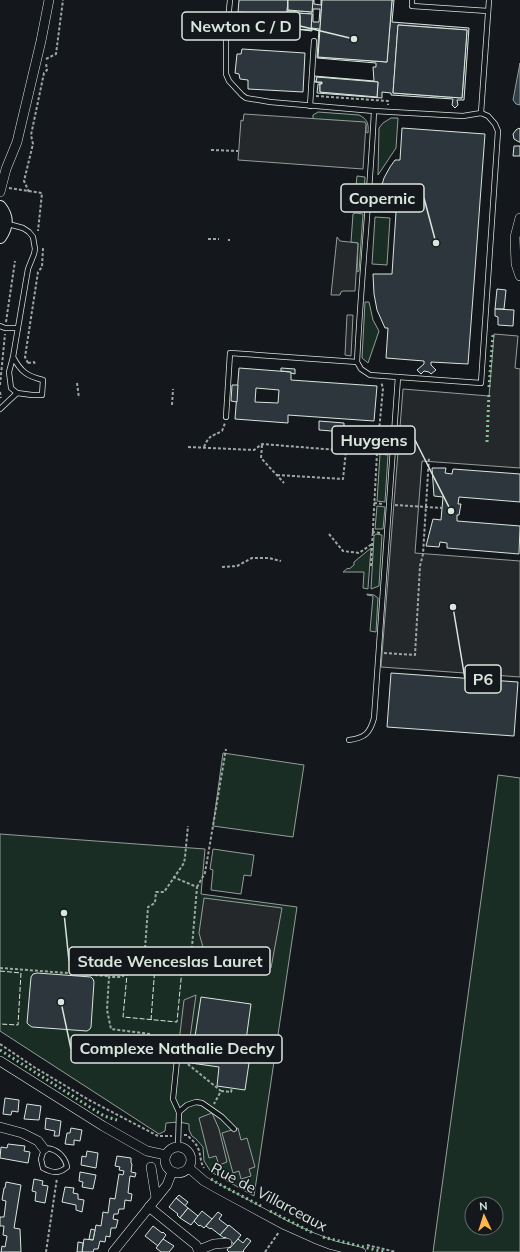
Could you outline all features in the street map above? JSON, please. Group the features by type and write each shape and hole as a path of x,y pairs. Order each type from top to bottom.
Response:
{"street":[{"path":"0,192 3,172 17,142 50,0"},
{"path":"0,208 6,218 4,231 0,237"},
{"path":"520,218 515,237 516,264 520,276"},
{"path":"0,1061 57,1098 114,1132 147,1150 166,1155"},
{"path":"0,1127 22,1133 38,1141 44,1149"},
{"path":"178,1146 189,1152 192,1160 186,1171 179,1173 172,1172 165,1163 166,1155 171,1149 178,1146"},
{"path":"151,1167 156,1198"},
{"name":"Rue de Villarceaux","path":"189,1168 204,1181 285,1225 314,1238 331,1249 364,1249"},
{"path":"113,1252 167,1185 172,1172"},
{"path":"149,1207 196,1245 199,1251 214,1244 227,1244"}],"lane":[{"path":"230,0 226,40 226,74 229,81 242,95 250,99 374,111 463,116 481,113 488,116 495,124 498,131 481,383 370,375 361,368 357,362 374,111"},
{"path":"412,0 412,6 488,11"},
{"path":"481,113 488,0"},
{"path":"310,106 314,41"},
{"path":"6,224 23,228 33,237 35,243 34,254 28,269 13,357 9,372 11,388 16,393 32,396 42,395 43,380 33,377 19,368 13,357"},
{"path":"0,326 5,328 18,328"},
{"path":"226,417 230,353 357,362"},
{"path":"349,740 358,739 365,735 372,727 374,718 398,377"},
{"path":"0,409 16,393"},
{"path":"178,1050 173,1099 179,1112 178,1146"},
{"path":"179,1112 187,1105 196,1102 202,1103 222,1117 234,1129"},
{"path":"44,1149 51,1149 66,1161 66,1167 62,1171 55,1173 43,1168 41,1159 44,1149"}],"path":[{"path":"29,192 24,181 33,144 31,135 44,73 47,70 45,60 56,54 63,0"},
{"path":"211,150 238,151"},
{"path":"208,239 219,239"},
{"path":"371,566 377,453 383,388 379,375"},
{"path":"77,383 79,398"},
{"path":"172,405 173,389"},
{"path":"204,447 210,436 222,432 225,423"},
{"path":"188,446 254,450 262,444 392,454"},
{"path":"262,444 261,458 284,483"},
{"path":"277,475 343,479 346,450"},
{"path":"379,648 383,652 414,655 420,566 423,554 429,457"},
{"path":"388,505 442,508"},
{"path":"329,534 343,551 359,553 372,544"},
{"path":"222,567 237,566 252,558 269,558 281,561"},
{"path":"0,968 121,977 123,976 126,963 188,967 192,948 197,887 205,873 226,749"},
{"path":"144,963 148,907 155,903 156,892 164,892 184,863 186,857 188,826"},
{"path":"173,877 197,887"},
{"path":"109,976 107,1010 111,1030 150,1034"},
{"path":"0,1044 34,1067 89,1100 158,1136 187,1135 197,1146 201,1164 205,1169"},
{"path":"178,1057 222,1091 231,1092 232,1088"},
{"path":"213,1105 222,1091"},
{"path":"46,1252 57,1179 55,1173"},
{"path":"265,1252 285,1225"},
{"path":"364,1249 396,1252"}],"green space":[{"path":"318,112 359,115 367,122 368,133 366,132 366,124 313,121 313,115"},
{"path":"391,118 398,118 396,148 378,175 379,128 383,123"},
{"path":"357,176 365,177 363,209 356,209 354,207"},
{"path":"353,214 363,214 359,271 357,272 358,243 351,242"},
{"path":"375,217 390,218 387,265 372,264"},
{"path":"365,302 369,302 373,320 379,331 368,363 362,358"},
{"path":"380,454 388,455 385,502 377,501"},
{"path":"377,506 385,507 383,529 375,529"},
{"path":"376,534 382,535 379,586 371,589 374,536"},
{"path":"371,548 368,589 363,588 364,572 343,572 354,565 354,562"},
{"path":"367,594 374,595 378,598 376,632 370,631 373,596"},
{"path":"223,753 304,765 293,837 213,826"},
{"path":"498,775 520,778 520,1252 433,1252"},
{"path":"0,834 205,849 201,894 297,907 254,1196 211,1172 204,1161 203,1147 192,1136 189,1130 189,1124 179,1122 166,1123 165,1131 159,1134 0,1031"},
{"path":"213,849 254,855 251,876 244,875 241,894 211,890 213,870 210,869"}],"shaded area":[{"path":"244,114 365,122 363,169 238,160 241,120 243,121"},
{"path":"337,237 340,241 358,243 355,291 343,291 340,295 331,295"},
{"path":"347,315 353,315 351,356 345,355"},
{"path":"494,334 518,336 515,368 520,369 520,468 422,461 415,553 520,561 520,677 381,667 403,389 489,396"},
{"path":"204,898 282,908 271,968 209,959 205,954 199,933"},
{"path":"196,995 189,1045 178,1050 184,1000"},
{"path":"212,1113 219,1129 227,1162 219,1165 216,1156 209,1158 199,1118"},
{"path":"238,1128 241,1140 247,1138 255,1167 249,1169 251,1176 241,1179 239,1171 233,1173 222,1133"}],"water":[{"path":"520,63 520,105 516,104 513,100"}],"building":[{"path":"239,0 288,0 287,15 238,12"},
{"path":"288,0 288,10 312,12 313,0 314,4 321,5 322,0 318,57 387,62 392,0 394,0 392,22 469,28 464,100 457,100 458,105 455,108 452,105 453,99 391,95 391,93 382,92 382,98 317,93 318,84 320,84 320,92 377,97 378,82 317,77 316,82 314,82 314,76 374,81 373,67 376,67 376,63 317,58 319,29 312,28 312,31 294,29 295,11 287,11","holes":["313,9 320,9 319,22 313,22","296,13 312,14 311,30 295,29","398,25 467,30 462,98 393,93"]},
{"path":"288,0 313,0 312,12 288,10"},
{"path":"322,0 392,0 387,62 318,57"},
{"path":"296,13 312,14 311,30 295,29"},
{"path":"398,25 467,30 462,98 393,93"},
{"path":"242,49 305,53 303,92 248,89 248,80 240,79 239,74 235,73 237,54 241,54"},
{"path":"317,77 378,82 377,97 320,92 320,84 322,84 322,82 316,82"},
{"path":"402,128 485,134 468,364 431,362 431,365 436,370 431,374 424,371 421,374 417,370 424,364 424,361 386,358 388,328 385,328 377,310 374,294 373,274 392,274 396,212 378,211 384,178 395,160 400,160"},
{"path":"519,128 520,142 514,139 513,134"},
{"path":"514,146 520,146 520,156 513,156"},
{"path":"497,289 506,290 504,309 495,309"},
{"path":"495,309 514,310 513,326 498,325 498,317 495,316"},
{"path":"239,368 291,372 291,380 377,386 374,421 288,415 288,423 235,419","holes":["256,388 279,390 278,403 255,402"]},
{"path":"281,368 295,369 295,374 281,371"},
{"path":"232,385 238,385 237,402 231,401"},
{"path":"319,421 344,423 344,432 319,430"},
{"path":"432,468 446,468 445,473 452,474 453,469 520,474 520,502 459,497 458,504 461,504 459,515 457,515 457,521 520,526 519,554 447,548 447,543 440,542 439,547 426,546 433,519 441,520 443,497 434,496"},
{"path":"391,673 518,682 514,736 387,727"},
{"path":"37,973 91,977 93,979 90,1029 87,1031 32,1027 27,1023 31,977 33,974"},
{"path":"201,997 251,1004 243,1062 249,1063 245,1090 217,1086 219,1067 191,1063"},
{"path":"5,1098 19,1100 18,1112 12,1111 11,1115 3,1114"},
{"path":"27,1104 41,1106 39,1120 24,1119"},
{"path":"46,1118 61,1121 59,1136 54,1136 55,1131 45,1129"},
{"path":"71,1128 82,1130 80,1141 74,1140 74,1145 65,1144 67,1133 70,1133"},
{"path":"8,1144 25,1146 24,1151 30,1152 28,1163 0,1158 1,1147 7,1148"},
{"path":"87,1151 98,1153 96,1168 81,1165 82,1156 86,1157"},
{"path":"117,1156 131,1158 131,1172 136,1173 135,1177 130,1176 128,1193 132,1194 131,1201 125,1200 124,1209 119,1209 118,1214 114,1214 113,1219 118,1220 116,1228 111,1228 110,1237 106,1236 105,1242 100,1241 98,1249 94,1249 93,1252 82,1252 84,1239 93,1240 96,1225 101,1226 103,1212 108,1213 110,1198 115,1199 119,1174 123,1175 124,1171 119,1170 120,1167 115,1166"},
{"path":"80,1172 96,1175 93,1189 82,1187 83,1182 79,1181"},
{"path":"34,1179 43,1181 42,1185 48,1186 45,1203 35,1201 36,1192 32,1191"},
{"path":"6,1182 21,1185 14,1228 20,1229 21,1252 1,1252 2,1246 5,1247 7,1236 3,1235 4,1226 0,1226 0,1217 4,1217 6,1201 2,1200"},
{"path":"65,1187 74,1188 73,1193 78,1194 78,1199 84,1200 82,1212 76,1210 76,1205 62,1202"},
{"path":"179,1195 188,1202 185,1206 176,1198"},
{"path":"176,1198 188,1208 180,1218 177,1215 178,1214 169,1207"},
{"path":"188,1208 198,1216 191,1225 180,1218"},
{"path":"202,1211 212,1219 204,1228 200,1225 199,1226 194,1221"},
{"path":"218,1212 222,1215 219,1219 228,1226 220,1235 206,1226"},
{"path":"229,1225 241,1235 234,1244 220,1235"},
{"path":"153,1226 166,1235 158,1246 145,1236"},
{"path":"91,1229 95,1230 93,1240 89,1239"},
{"path":"247,1238 251,1241 243,1251 244,1252 229,1252 227,1250 238,1239 243,1243"},
{"path":"163,1239 174,1246 169,1252 161,1252 156,1248"},
{"path":"78,1242 83,1243 82,1252 77,1252"}],"hedge":[{"path":"489,387 493,335"},
{"path":"487,442 489,392"},
{"path":"0,1050 104,1116 117,1120"},
{"path":"211,1179 261,1206"},
{"path":"270,1211 313,1233"},
{"path":"323,1237 384,1252"}],"fence":[{"path":"128,964 182,969 177,1022 123,1017 128,964"},
{"path":"151,1020 155,966"},
{"path":"0,971 21,973 18,1025 0,1024"}],"place":[{"name":"Newton C / D","path":"354,39"},
{"name":"Copernic","path":"436,243"},
{"name":"Huygens","path":"451,511"},
{"name":"P6","path":"453,607"},
{"name":"Stade Wenceslas Lauret","path":"64,913"},
{"name":"Complexe Nathalie Dechy","path":"61,1002"}]}
